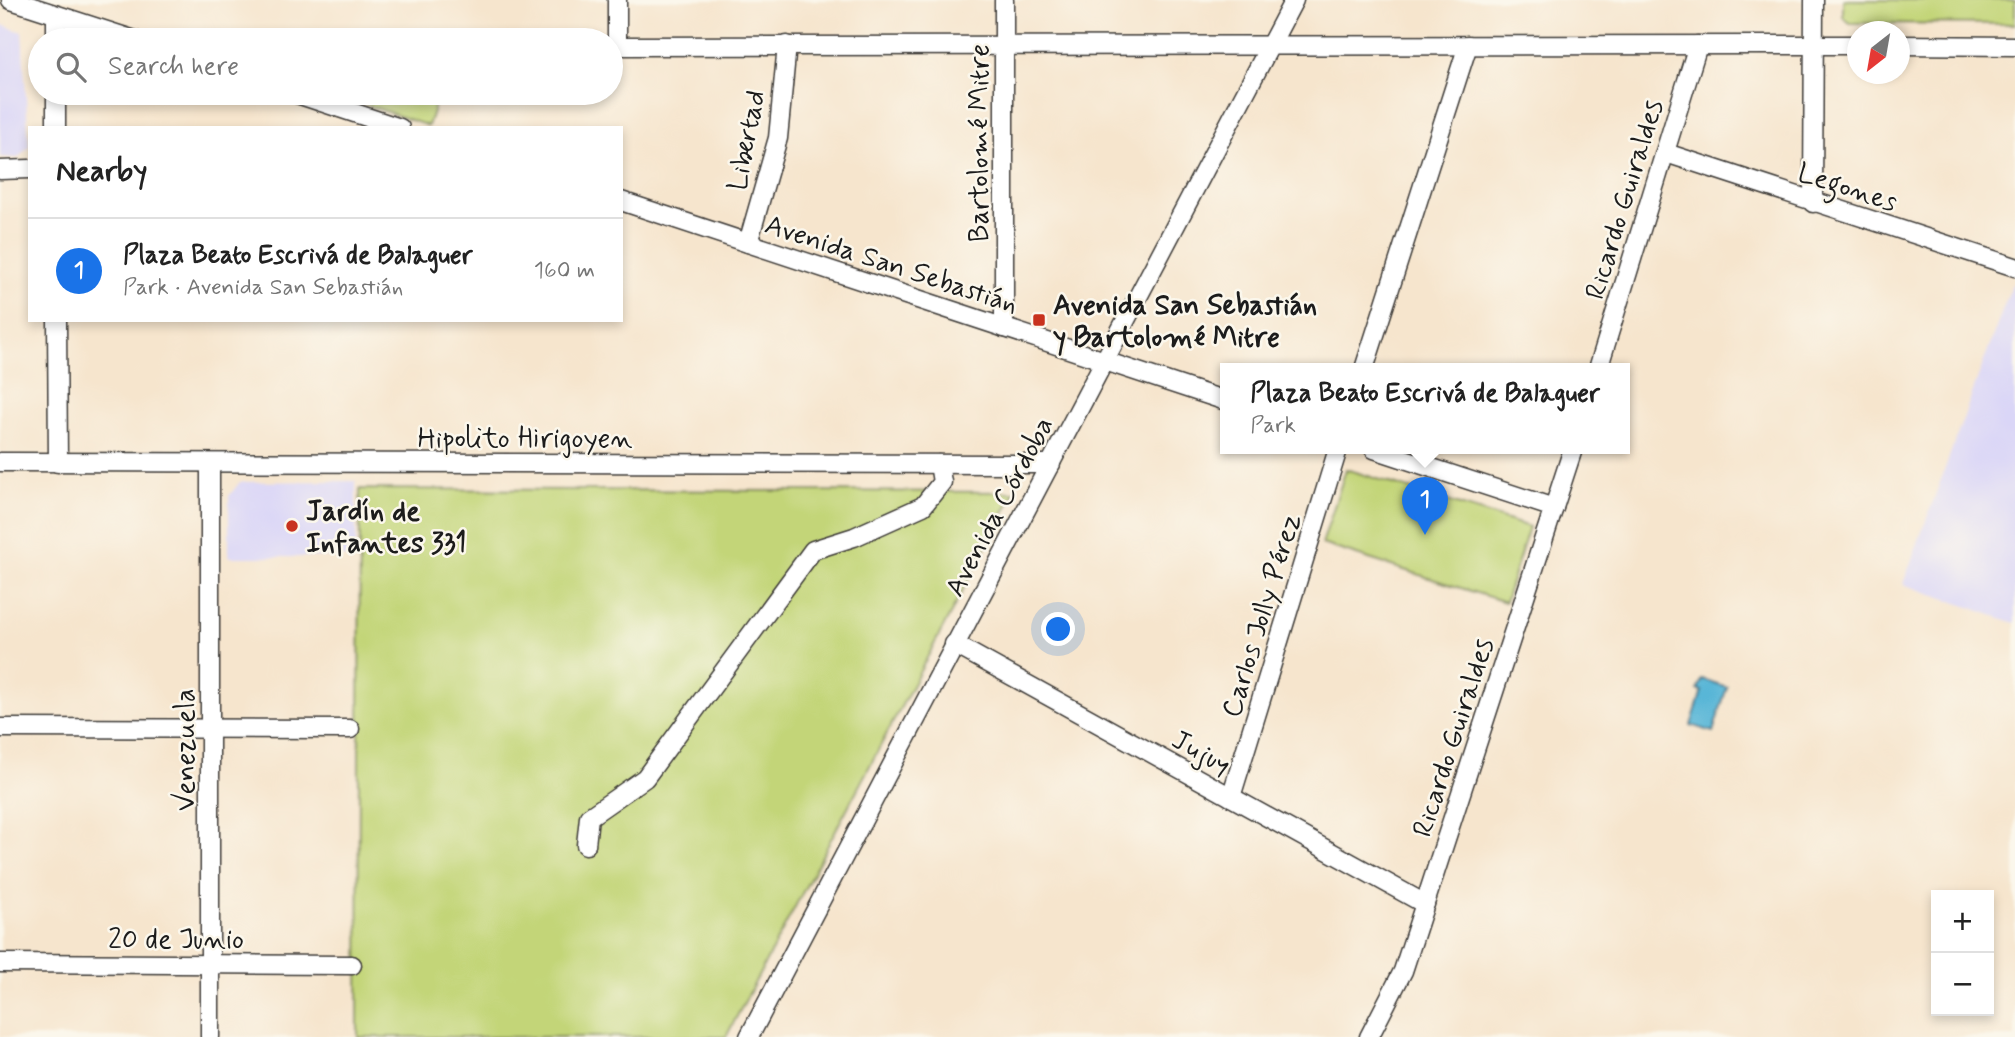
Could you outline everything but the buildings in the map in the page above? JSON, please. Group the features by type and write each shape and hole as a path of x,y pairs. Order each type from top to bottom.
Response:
{"street":[{"path":"11,0 97,28"},
{"path":"615,28 617,0"},
{"name":"Bartolomé Mitre","path":"1004,0 1004,328"},
{"name":"Avenida Córdoba","path":"749,1037 1294,0"},
{"path":"1813,203 1814,0"},
{"path":"56,15 56,28"},
{"path":"1366,363 1468,45"},
{"name":"Ricardo Guiraldes","path":"1600,363 1698,45"},
{"path":"623,46 1847,45"},
{"path":"1910,45 2015,46"},
{"name":"Libertad","path":"748,243 778,138 787,46"},
{"path":"56,105 56,126"},
{"path":"330,105 394,126"},
{"name":"Legones","path":"1666,153 2015,267"},
{"path":"0,170 28,169"},
{"name":"Avenida San Sebastián","path":"623,202 1220,399"},
{"path":"57,322 58,463"},
{"name":"Carlos Jolly Pérez","path":"1231,797 1336,454"},
{"path":"1389,454 1554,508"},
{"name":"Ricardo Guiraldes","path":"1369,1037 1403,971 1571,454"},
{"name":"Hipolito Hirigoyen","path":"0,463 1051,464"},
{"name":"Venezuela","path":"210,463 210,1037"},
{"path":"586,845 589,817 645,778 813,550 854,537 923,506 942,482 939,464"},
{"name":"Jujuy","path":"954,644 1425,904"},
{"path":"0,728 350,729"},
{"name":"20 de Junio","path":"0,963 352,965"}],"shaded area":[{"path":"0,24 22,32 28,148 18,158 0,157"},
{"path":"2012,284 2015,285 2015,623 1903,584"},
{"name":"Jardín de Infantes 331","path":"356,481 356,557 229,557 229,496 240,482"}],"green space":[{"path":"1843,0 2015,0 2015,24 1848,21 1843,17"},
{"path":"368,105 435,105 428,126"},
{"path":"1346,469 1529,527 1505,602 1322,544"},
{"path":"360,489 1015,492 726,1037 358,1037"}],"water":[{"path":"1702,679 1727,687 1713,732 1691,725 1702,691 1698,690"}],"place":[{"name":"Avenida San Sebastián y Bartolomé Mitre","path":"1039,320"},
{"name":"Jardín de Infantes 331","path":"292,526"},
{"name":"Plaza Beato Escrivá de Balaguer","path":"1425,535"}]}
